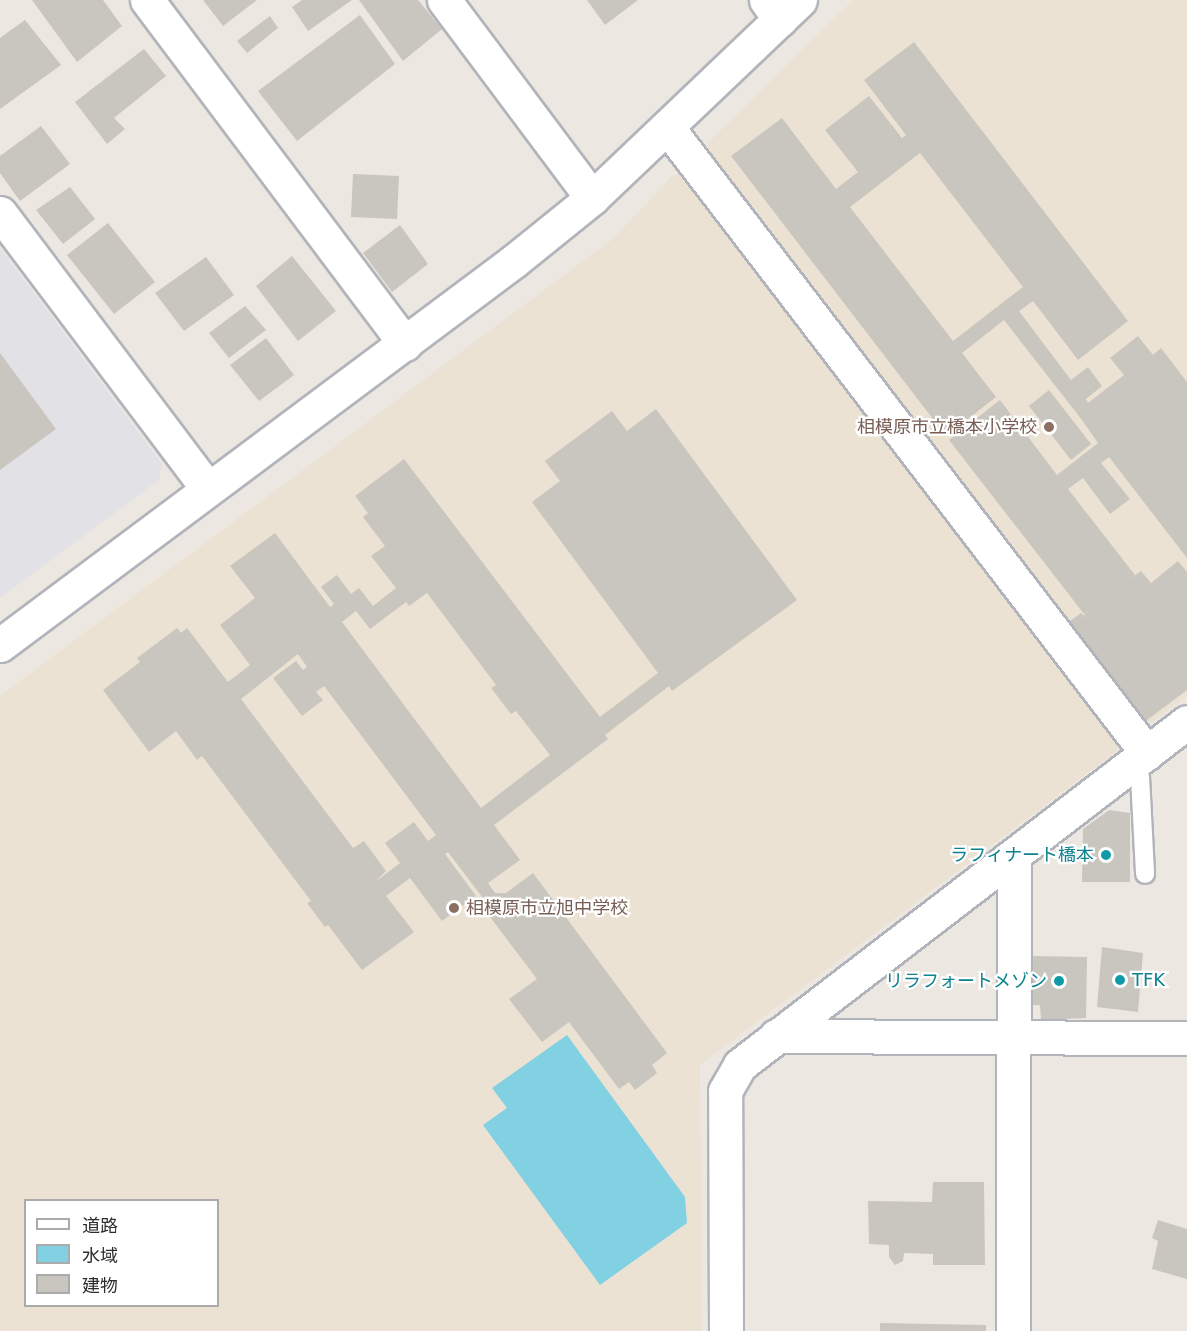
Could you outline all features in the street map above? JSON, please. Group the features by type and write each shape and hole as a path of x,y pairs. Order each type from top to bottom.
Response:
{"street":[{"path":"147,0 405,344"},
{"path":"444,0 592,198"},
{"path":"0,645 207,488 405,344 592,198 667,127 782,6"},
{"path":"667,127 1141,758"},
{"path":"0,213 207,488"},
{"path":"726,1331 725,1091 740,1065 1187,722"},
{"path":"1012,1331 1014,856"},
{"path":"776,1036 1013,1039 1187,1038"}],"lane":[{"path":"1141,758 1145,874"}],"shaded area":[{"name":"相模原市立橋本小学校","path":"853,0 1187,0 1187,696 1153,722 1134,722 708,158 708,143"},
{"name":"相模原市立旭中学校","path":"673,175 689,176 1121,737 1117,751 700,1065 702,1331 0,1331 0,696 614,238"},
{"path":"0,248 162,464 159,480 0,598"}],"water":[{"path":"567,1035 685,1197 687,1223 600,1285 483,1125 507,1108 492,1088"}],"building":[{"path":"32,0 103,0 122,26 77,62"},
{"path":"203,0 257,0 223,26"},
{"path":"302,0 352,0 308,31 292,7"},
{"path":"359,0 418,0 442,29 403,61"},
{"path":"587,0 638,0 605,25"},
{"path":"360,15 395,64 297,141 258,91"},
{"path":"270,16 278,28 247,53 237,41"},
{"path":"25,20 61,65 0,109 0,38"},
{"path":"914,42 1128,321 1078,360 1033,301 1019,311 1071,380 1088,367 1102,386 1086,399 1088,403 1124,375 1110,358 1138,336 1153,355 1161,348 1187,382 1187,558 1109,457 1101,463 1130,499 1110,514 1083,478 1068,489 1135,575 1126,582 1141,571 1151,583 1178,561 1187,572 1187,690 1147,720 1138,719 1066,624 1081,613 1087,619 1084,615 1089,611 1084,614 949,440 1000,400 1057,475 1098,443 1082,420 1004,320 962,353 996,397 946,436 731,156 782,118 836,189 858,172 825,130 869,96 902,138 906,135 864,80","holes":["920,153 1023,287 953,341 850,207"]},
{"path":"144,49 166,76 114,118 125,129 107,144 75,102"},
{"path":"41,126 70,164 20,201 0,173 0,156"},
{"path":"353,174 399,176 397,219 351,217"},
{"path":"70,187 95,219 63,244 36,210"},
{"path":"108,223 155,282 114,314 67,255"},
{"path":"400,225 428,264 392,292 363,253"},
{"path":"292,256 336,311 298,341 256,286"},
{"path":"206,257 234,295 184,331 155,293"},
{"path":"245,306 266,330 229,358 209,333"},
{"path":"266,338 294,375 259,401 230,365"},
{"path":"0,353 56,429 0,470"},
{"path":"1049,390 1091,444 1071,460 1029,406"},
{"path":"656,409 797,600 672,691 669,686 605,735 608,739 494,825 520,860 488,883 495,893 506,893 533,873 667,1053 652,1065 657,1073 635,1090 629,1082 619,1089 569,1022 542,1042 509,999 537,979 484,909 489,906 448,852 445,854 476,896 442,921 410,878 386,896 414,932 362,970 328,925 325,927 307,903 311,901 202,756 197,760 176,731 149,752 103,690 140,662 137,658 177,628 181,633 187,628 228,682 250,665 220,625 255,598 230,566 275,533 330,607 334,604 321,587 337,575 351,594 359,588 373,606 396,588 371,556 385,546 363,517 368,513 355,496 404,459 600,717 658,673 532,502 560,481 545,461 612,411 627,431","holes":["427,593 496,685 491,688 511,714 516,711 550,755 481,808 342,622 356,611 370,629 406,602 409,606","298,654 307,667 303,670 296,661 273,678 302,716 323,700 316,692 324,686 436,835 428,841 414,822 385,843 400,863 375,882 386,871 364,841 353,848 241,699"]},
{"name":"ラフィナート橋本","path":"1109,810 1130,813 1130,882 1082,882 1083,829"},
{"name":"TFK","path":"1102,947 1143,953 1138,1012 1097,1007"},
{"name":"リラフォートメゾン","path":"1033,956 1087,957 1086,1018 1041,1020 1040,1005 1031,1005"},
{"path":"933,1182 984,1182 985,1265 933,1265 933,1254 904,1253 903,1261 895,1265 889,1257 889,1245 869,1244 868,1201 932,1202"},
{"path":"1158,1220 1187,1229 1187,1279 1152,1269 1158,1241 1152,1238"},
{"path":"880,1323 986,1325 986,1331 880,1331"}],"place":[{"name":"相模原市立橋本小学校","path":"1049,427"},
{"name":"ラフィナート橋本","path":"1106,855"},
{"name":"相模原市立旭中学校","path":"454,908"},
{"name":"TFK","path":"1120,980"},
{"name":"リラフォートメゾン","path":"1059,981"}]}
